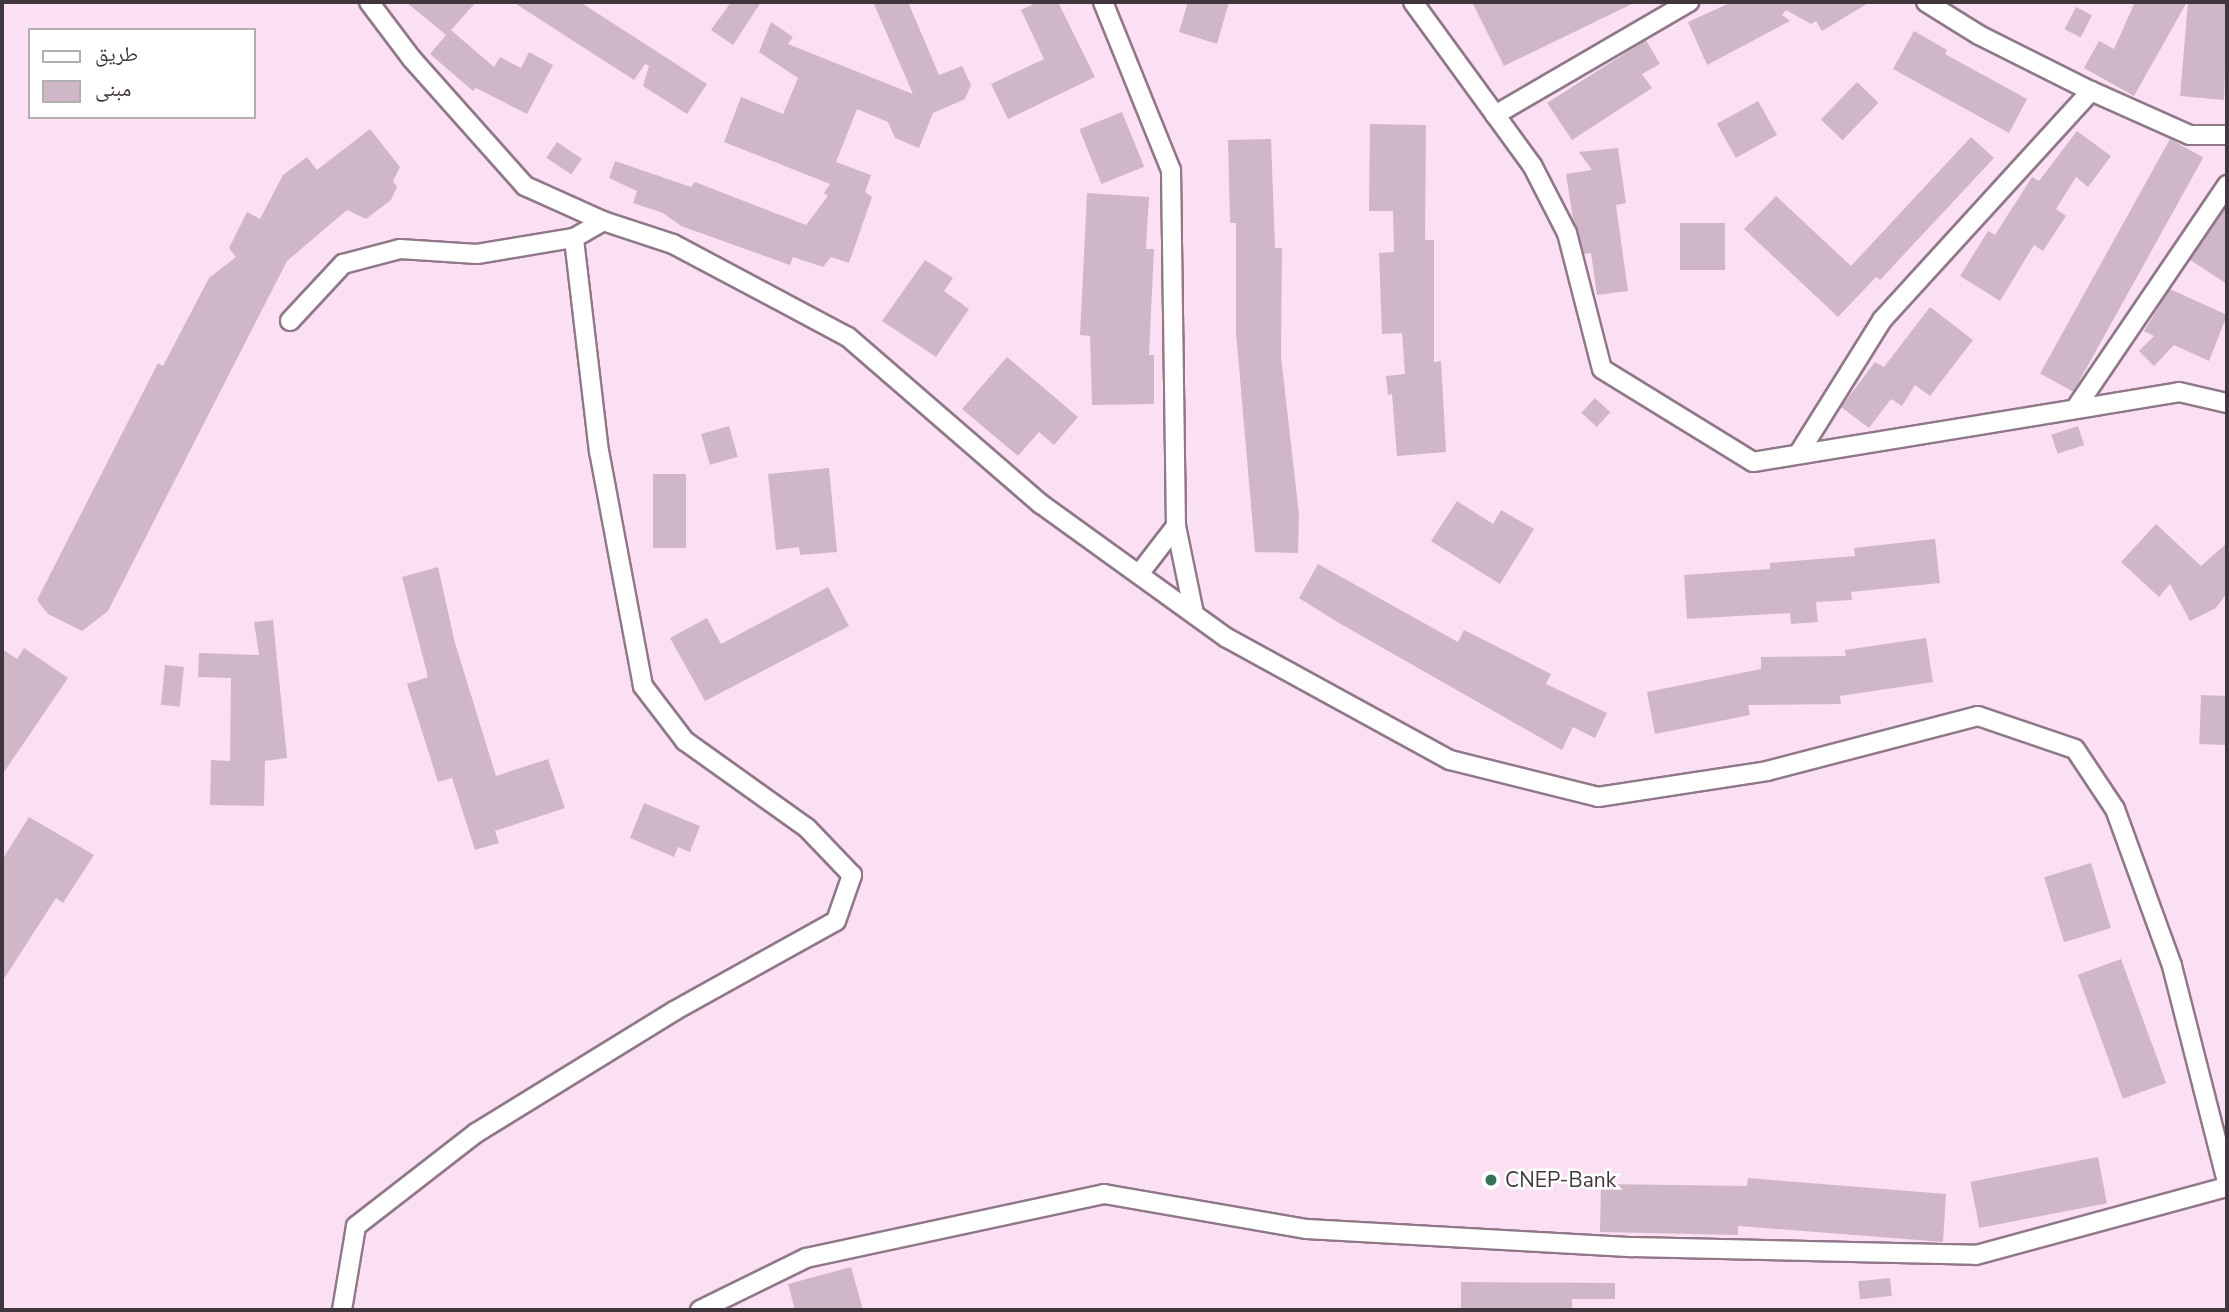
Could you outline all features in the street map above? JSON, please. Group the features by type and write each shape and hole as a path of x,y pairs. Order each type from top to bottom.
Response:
{"street":[{"path":"369,2 412,59 525,186 603,222 673,244 848,337 1041,504 1227,638 1450,760 1598,797 1767,771 1978,716 2075,749 2115,809 2172,966 2227,1184 1976,1255 1633,1247 1307,1229 1104,1194 806,1258 700,1310"},
{"path":"1103,2 1171,170 1176,526 1194,614"},
{"path":"1413,2 1532,164 1567,233 1602,369 1753,462 2179,392 2227,403"},
{"path":"1495,115 1689,2"},
{"path":"1926,2 1979,35 2091,91 2190,135 2227,135"},
{"path":"1799,453 1882,320 2091,91"},
{"path":"2075,409 2227,185"},
{"path":"290,321 343,264 400,249 477,254 574,238 603,222"},
{"path":"342,1310 356,1226 476,1133 674,1012 836,921 852,875 807,828 685,741 643,686 599,453 574,238"},
{"path":"1139,574 1176,526"}],"building":[{"path":"406,2 476,2 451,30 494,67 500,57 521,68 529,52 553,65 527,114 476,88 473,91 430,54 446,35"},
{"path":"513,2 580,2 707,84 687,114 643,86 649,66 645,64 634,80"},
{"path":"731,2 761,2 733,45 711,30"},
{"path":"873,2 908,2 939,75 962,66 971,85 965,99 933,113 919,148 895,138 888,122 857,109 836,162 871,175 865,192 872,197 849,263 831,257 823,267 793,257 790,265 681,226 663,213 633,203 637,191 609,178 615,161 691,187 695,182 806,225 828,196 824,193 830,184 724,142 741,97 783,114 798,78 759,52 771,22 793,37 788,44 913,94"},
{"path":"1038,2 1058,2 1095,77 1008,119 991,84 1044,59 1021,10"},
{"path":"1188,2 1229,2 1217,44 1179,32"},
{"path":"1472,2 1636,2 1504,66"},
{"path":"1732,2 1870,2 1822,31 1816,21 1811,24 1786,10 1782,15 1790,21 1707,65 1688,22"},
{"path":"2135,2 2187,2 2134,96 2084,68 2099,41 2114,49"},
{"path":"2188,2 2227,2 2224,100 2180,96"},
{"path":"2076,7 2092,15 2081,37 2065,29"},
{"path":"1914,31 1947,50 1945,54 2027,99 2009,133 1893,69"},
{"path":"1646,40 1660,64 1642,74 1652,88 1572,140 1547,103"},
{"path":"1857,82 1879,103 1842,140 1821,119"},
{"path":"1758,101 1777,135 1736,158 1717,124"},
{"path":"1122,112 1144,167 1101,184 1079,129"},
{"path":"1370,124 1426,125 1425,240 1434,240 1434,362 1441,361 1446,452 1397,456 1392,394 1388,395 1386,376 1405,374 1402,333 1382,334 1379,253 1394,252 1393,211 1369,211"},
{"path":"370,129 400,167 393,181 397,187 391,200 366,219 347,210 287,261 108,611 82,631 48,614 37,600 158,363 163,366 209,278 236,257 229,248 247,212 260,219 283,175 307,157 317,170"},
{"path":"2077,131 2111,156 2088,187 2076,177 2056,209 2066,216 2043,251 2034,245 2000,301 1960,276 1988,231 1995,235 2032,177 2039,181"},
{"path":"1971,137 1994,158 1880,280 1876,277 1838,317 1744,229 1776,196 1851,266"},
{"path":"1271,139 1275,248 1282,248 1281,356 1299,515 1298,553 1255,552 1236,332 1236,223 1230,223 1228,140"},
{"path":"2170,139 2203,157 2073,392 2040,373"},
{"path":"557,142 582,159 571,175 546,158"},
{"path":"1618,148 1626,203 1616,205 1628,291 1597,295 1591,253 1584,254 1573,220 1566,174 1592,170 1579,152"},
{"path":"1087,193 1149,197 1146,249 1154,249 1149,355 1154,355 1154,404 1092,405 1090,336 1080,335"},
{"path":"2227,205 2227,284 2190,260"},
{"path":"1680,223 1725,223 1725,270 1680,270"},
{"path":"925,260 953,278 944,291 969,309 936,357 882,321"},
{"path":"2170,289 2227,315 2209,361 2174,345 2154,366 2139,351 2154,336 2144,331"},
{"path":"1930,307 1973,340 1930,396 1915,385 1902,406 1891,399 1869,428 1841,407 1875,362 1884,367"},
{"path":"1007,357 1078,417 1054,445 1039,432 1018,456 962,409"},
{"path":"1595,398 1610,412 1597,427 1581,413"},
{"path":"729,426 738,457 710,465 701,434"},
{"path":"2078,426 2084,445 2058,454 2051,435"},
{"path":"829,468 837,552 800,555 799,547 776,550 768,474"},
{"path":"653,474 686,474 686,548 653,548"},
{"path":"1457,501 1493,524 1501,510 1534,529 1500,584 1431,541"},
{"path":"2156,524 2201,566 2227,543 2227,593 2216,608 2190,621 2170,584 2159,597 2121,562"},
{"path":"1935,539 1940,583 1851,592 1852,600 1816,602 1818,622 1791,624 1790,613 1687,619 1684,575 1770,569 1770,563 1855,556 1854,548"},
{"path":"1318,564 1458,642 1464,630 1551,674 1546,684 1607,713 1595,738 1573,727 1562,750 1299,598"},
{"path":"438,567 455,643 496,776 548,759 565,808 495,831 499,843 475,850 452,778 438,782 407,684 428,677 402,577"},
{"path":"828,587 849,626 705,701 670,638 707,618 721,644"},
{"path":"273,620 287,758 265,761 264,806 210,805 211,760 230,761 231,678 198,677 199,653 259,655 254,622"},
{"path":"1926,638 1933,682 1840,696 1841,704 1748,705 1750,715 1655,734 1647,692 1761,669 1761,657 1846,656 1845,650"},
{"path":"24,648 68,678 2,775 2,649 17,659"},
{"path":"165,665 184,667 180,707 161,705"},
{"path":"2201,695 2227,696 2225,745 2199,744"},
{"path":"644,803 700,826 690,852 678,847 674,857 630,838"},
{"path":"29,817 94,855 63,903 56,898 2,982 2,860"},
{"path":"2091,863 2111,928 2064,942 2044,877"},
{"path":"2121,959 2166,1083 2123,1099 2078,975"},
{"path":"2098,1157 2107,1203 1979,1228 1970,1182"},
{"path":"1748,1178 1946,1194 1943,1242 1738,1226 1738,1235 1600,1232 1601,1184 1747,1186"},
{"path":"851,1267 863,1310 795,1310 788,1284"},
{"path":"1890,1278 1892,1296 1860,1299 1858,1281"},
{"path":"1461,1282 1615,1283 1615,1299 1572,1299 1572,1310 1461,1310"}],"place":[{"name":"CNEP-Bank","path":"1491,1180"}]}
